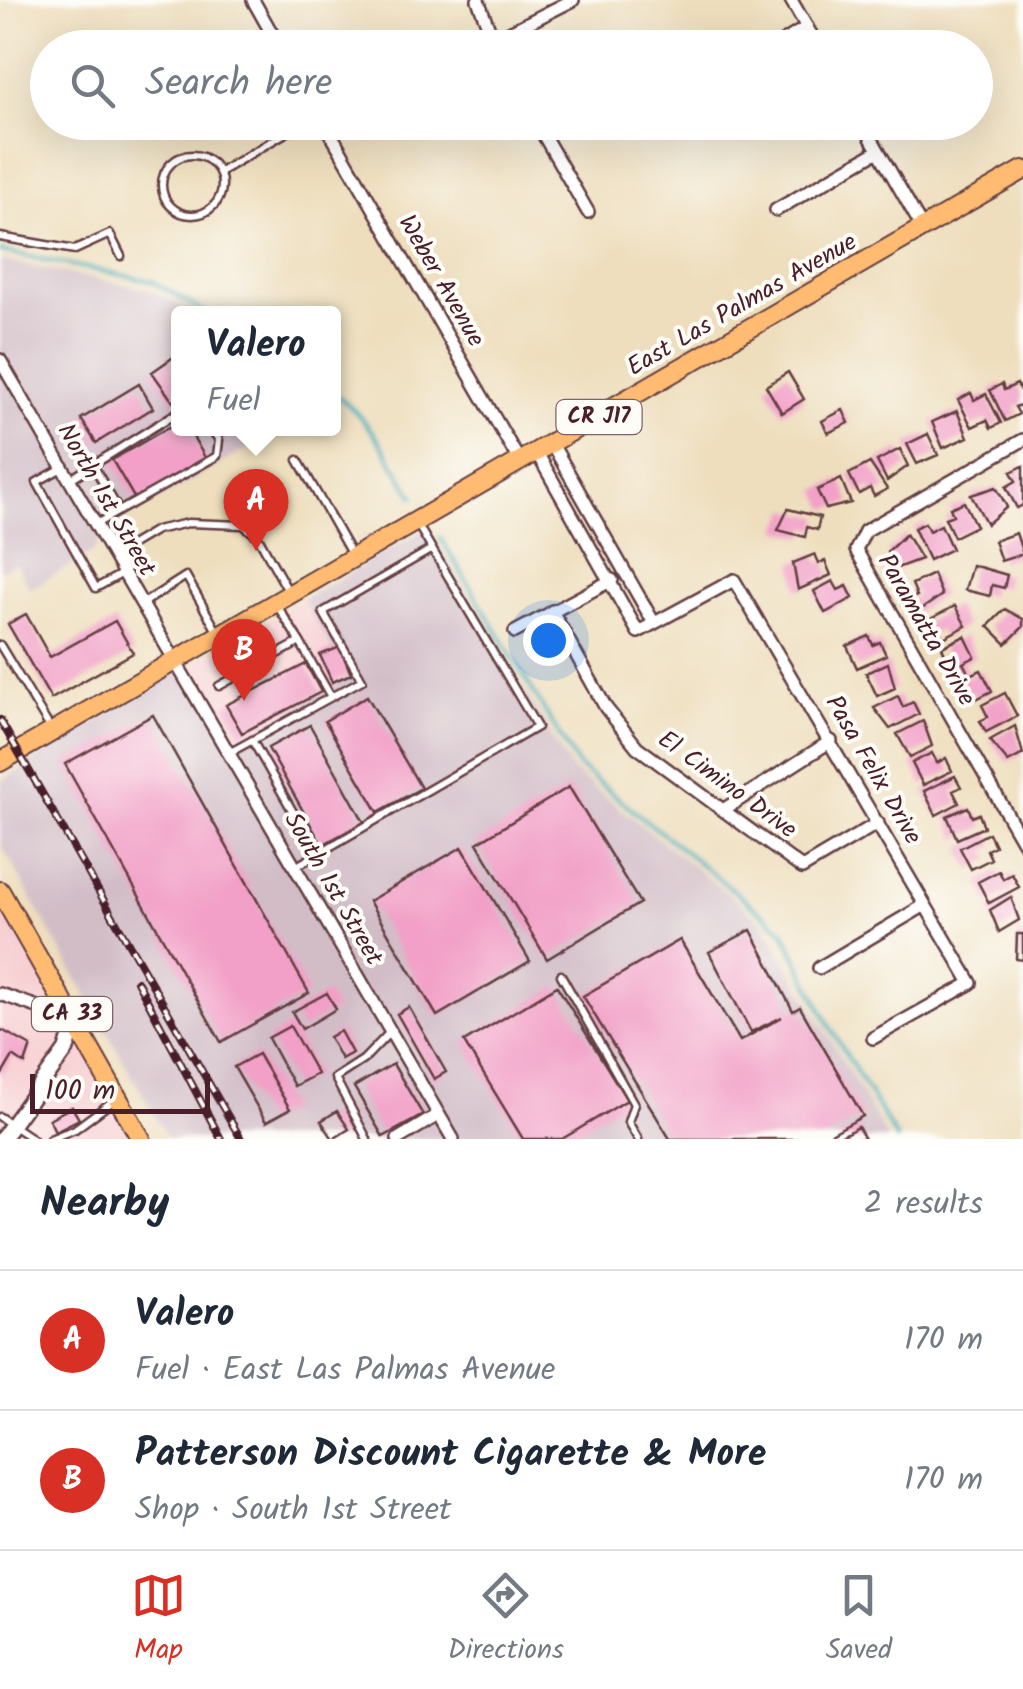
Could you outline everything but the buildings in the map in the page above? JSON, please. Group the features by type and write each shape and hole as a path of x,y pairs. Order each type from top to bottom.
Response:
{"main road":[{"name":"East Las Palmas Avenue","path":"174,662 1023,170"},
{"name":"CR J17","path":"0,762 174,662"},
{"name":"CA 33","path":"0,891 142,1139"}],"street":[{"path":"252,0 270,30"},
{"path":"478,0 490,30"},
{"path":"520,30 574,0"},
{"path":"791,0 809,30"},
{"path":"802,30 807,27"},
{"name":"Weber Avenue","path":"336,140 536,453"},
{"path":"546,140 588,212"},
{"path":"872,140 923,229"},
{"path":"776,210 878,151"},
{"name":"North 1st Street","path":"0,360 174,662"},
{"name":"Paramatta Drive","path":"1023,440 865,531 857,543 858,557 1023,842"},
{"path":"536,453 625,573 654,623 638,632 536,453"},
{"path":"515,632 625,573"},
{"name":"Pasa Felix Drive","path":"654,623 734,580 971,983 873,1038"},
{"name":"El Cimino Drive","path":"552,611 606,708 637,747 802,868 878,823"},
{"name":"South 1st Street","path":"174,662 452,1139"},
{"path":"723,810 831,741"},
{"path":"819,968 925,905"},
{"path":"0,994 76,1021 66,1050 7,1133"},
{"path":"398,1139 438,1115"}],"lane":[{"path":"220,172 274,140"},
{"path":"197,154 220,172 221,192 210,209 180,213 165,200 164,171 178,158 197,154"},
{"path":"0,236 75,250 110,234 121,256"},
{"path":"69,480 171,416"},
{"path":"95,525 216,456 220,440 217,436"},
{"path":"298,460 354,558"},
{"path":"94,464 120,511"},
{"path":"62,468 36,482 96,588 123,573"},
{"path":"294,868 537,727 416,522"},
{"path":"113,556 156,530 188,523 243,526 258,537 300,642 331,697"},
{"path":"228,754 362,680 324,612 432,549"},
{"path":"141,604 186,576 219,636"},
{"path":"219,686 300,642"},
{"path":"0,645 52,732"},
{"path":"252,740 317,854"},
{"path":"561,975 634,1104 628,1122 638,1139"},
{"path":"367,1139 334,1078 363,1060 390,1032"},
{"path":"50,1139 76,1129 118,1097"},
{"path":"0,1117 7,1133 34,1139"}],"shaded area":[{"path":"0,260 145,289 180,306 171,306 171,436 269,436 106,529 93,552 30,589 15,563 0,571"},
{"path":"427,528 571,769 763,922 888,1139 168,1139 0,843 0,782 186,665 230,747 348,677 303,599"},
{"path":"303,599 349,677 235,744 191,665"},
{"path":"0,880 136,1139 0,1139"}],"waterway":[{"path":"0,251 152,281 194,306"},
{"path":"341,398 370,428 414,497"},
{"path":"440,537 578,766 783,930 831,1029 897,1139"}],"railway":[{"path":"0,720 241,1139"},
{"path":"137,981 221,1139"}],"place":[{"name":"Valero","path":"256,551"},
{"name":"Patterson Discount Cigarette & More","path":"244,701"}]}
